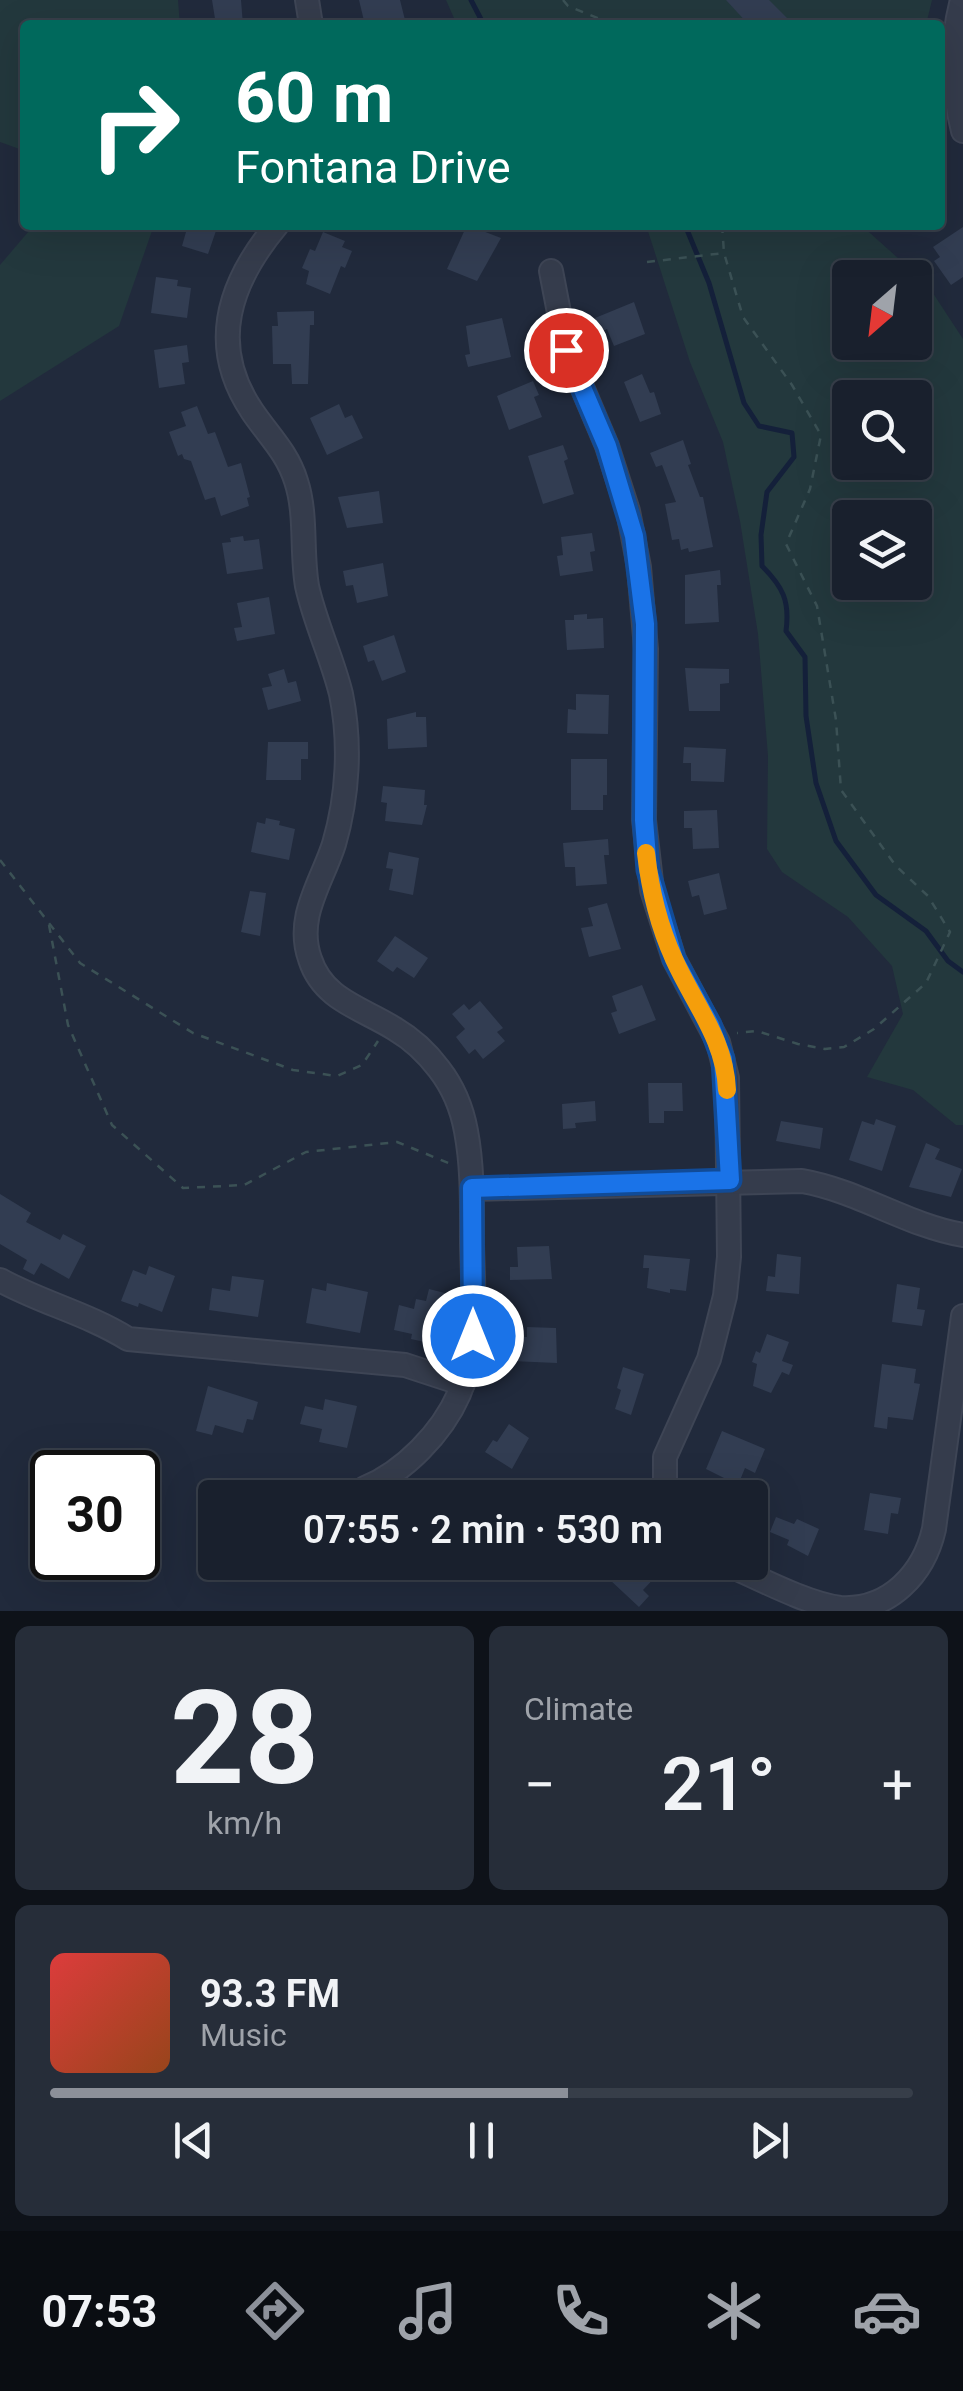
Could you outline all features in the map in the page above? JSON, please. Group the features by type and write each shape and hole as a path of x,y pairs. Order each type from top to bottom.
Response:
{"street":[{"path":"962,0 954,32 953,88 963,132"},
{"path":"273,230 240,278 228,334 240,389 282,448 297,482 306,582 336,676 345,720 344,794 334,844 309,904 309,958 315,972 337,998 410,1039 438,1067 454,1095 465,1127 472,1188 473,1336 463,1384 442,1424 395,1472 380,1480"},
{"path":"552,271 566,350 607,446 634,536 645,624 644,820 648,870 674,959 710,1025 723,1059 730,1258 718,1328 698,1388 665,1457 665,1480"},
{"path":"472,1188 786,1180 822,1184 921,1225 963,1236"},
{"path":"0,1280 44,1302 102,1323 128,1339 404,1365 463,1384"},
{"path":"766,1580 842,1608 880,1602 913,1577 927,1555 934,1529 963,1316"}],"path":[{"path":"563,0 568,6 603,20"},
{"path":"722,230 724,253 743,317 792,385 821,435 810,489 786,544 816,606 836,720 841,790 896,866 928,896 950,932 926,983 874,1029 844,1047 825,1049 757,1031 742,1030 732,1035"},
{"path":"647,262 724,253"},
{"path":"0,860 80,963 193,1033 292,1070 336,1076 362,1065 379,1040"},
{"path":"49,925 68,1025 112,1125 183,1188 244,1185 306,1152 397,1142 453,1166"}],"green space":[{"path":"0,0 178,0 180,20 20,20 20,149 0,142"},
{"path":"446,0 932,0 927,20 455,20"},
{"path":"152,230 119,326 0,401 0,265 29,231"},
{"path":"648,230 867,230 900,260 832,260 832,360 932,360 932,292 963,339 963,1125 956,1125 913,1090 867,1077 903,1014 892,966 848,917 782,872 767,849 768,756 758,634 723,442 690,362"}],"building":[{"path":"212,0 241,0 243,20 215,20"},
{"path":"359,0 400,0 405,20 364,20"},
{"path":"726,0 769,0 787,18 785,20 744,20"},
{"path":"963,227 963,277 951,285 934,261 940,257 933,247"},
{"path":"187,230 216,230 208,254 182,246"},
{"path":"465,230 480,230 501,238 477,281 447,269"},
{"path":"323,232 345,241 342,247 352,251 330,294 306,284 309,271 302,268"},
{"path":"156,277 178,280 177,286 191,288 187,318 151,313"},
{"path":"634,302 645,334 614,346 607,329 601,332 595,318"},
{"path":"314,311 308,384 292,384 291,364 273,364 272,326 278,326 277,312"},
{"path":"502,318 511,357 468,367 466,326"},
{"path":"187,345 189,362 182,363 185,384 159,388 154,350"},
{"path":"642,374 650,393 654,392 661,414 640,422 624,382"},
{"path":"533,381 542,417 509,430 497,396"},
{"path":"339,404 345,418 352,415 363,438 327,455 310,418"},
{"path":"197,406 208,434 215,432 228,467 241,463 249,506 221,516 215,497 205,500 191,461 182,454 178,456 169,432 186,426 181,412"},
{"path":"683,440 691,464 688,465 703,497 713,547 689,552 688,548 681,550 679,539 672,540 665,504 676,502 662,465 656,467 650,453"},
{"path":"563,445 574,494 543,504 528,456"},
{"path":"379,491 383,523 347,528 338,497"},
{"path":"592,533 593,571 560,576 557,556 563,555 561,537"},
{"path":"243,536 244,541 259,539 263,569 227,574 222,543"},
{"path":"383,563 388,596 357,603 353,585 346,586 343,571"},
{"path":"720,570 719,622 685,624 685,575"},
{"path":"269,597 275,634 237,641 234,628 242,627 237,603"},
{"path":"587,614 587,619 603,618 604,648 567,650 565,620"},
{"path":"394,635 406,672 382,681 374,660 368,662 363,646"},
{"path":"685,668 729,669 729,683 720,684 720,711 689,711"},
{"path":"284,669 288,683 296,681 301,701 268,710 262,688 272,686 268,674"},
{"path":"576,694 609,695 608,734 567,733 568,709 576,710"},
{"path":"416,712 416,717 426,717 427,747 388,749 387,719"},
{"path":"268,742 308,742 308,759 301,759 301,780 266,780"},
{"path":"684,747 726,749 724,782 691,781 691,763 683,763"},
{"path":"571,759 607,759 603,810 571,810"},
{"path":"383,786 425,790 427,805 422,825 385,821 387,803 381,802"},
{"path":"717,810 719,848 693,849 692,828 684,828 684,811"},
{"path":"266,818 295,829 289,860 251,852 257,822 265,824"},
{"path":"608,839 609,855 604,855 607,884 576,886 575,867 565,867 563,843"},
{"path":"389,852 419,858 413,895 389,890 393,869 386,868"},
{"path":"719,873 727,909 704,915 699,895 692,897 688,881"},
{"path":"250,891 266,893 260,936 241,932"},
{"path":"607,903 621,949 589,957 581,928 593,926 588,908"},
{"path":"395,936 428,958 414,978 397,967 393,972 377,961"},
{"path":"642,985 656,1020 619,1034 611,1013 617,1011 612,996"},
{"path":"480,1001 503,1028 497,1032 505,1041 483,1059 475,1049 469,1054 456,1037 465,1029 452,1014 464,1004 469,1010"},
{"path":"648,1083 682,1083 683,1111 664,1111 664,1123 649,1123"},
{"path":"595,1101 596,1121 575,1123 576,1128 563,1129 562,1104"},
{"path":"876,1119 896,1126 882,1171 849,1160 862,1121 874,1125"},
{"path":"781,1121 823,1128 820,1149 776,1141"},
{"path":"926,1143 940,1149 935,1159 962,1169 951,1197 909,1187"},
{"path":"0,1194 31,1213 26,1222 60,1240 63,1234 86,1246 69,1279 41,1263 34,1275 23,1269 27,1260 0,1244"},
{"path":"549,1246 552,1279 510,1280 510,1267 518,1267 517,1247"},
{"path":"777,1254 801,1257 799,1294 766,1291 768,1276 775,1277"},
{"path":"644,1255 690,1259 686,1291 670,1289 670,1293 647,1288 649,1268 643,1268"},
{"path":"149,1266 175,1276 162,1312 121,1301 133,1270 146,1275"},
{"path":"232,1276 264,1280 258,1317 209,1310 212,1288 230,1291"},
{"path":"327,1283 368,1292 360,1333 306,1323 312,1288 326,1291"},
{"path":"897,1284 920,1288 917,1309 925,1310 922,1326 892,1322"},
{"path":"429,1289 449,1294 438,1345 411,1339 412,1334 394,1330 399,1305 414,1309 416,1299 426,1301"},
{"path":"527,1327 556,1328 557,1363 511,1361 516,1337 527,1337"},
{"path":"767,1334 789,1342 782,1361 793,1365 789,1375 782,1372 771,1393 753,1386 757,1364 752,1362"},
{"path":"882,1364 916,1369 914,1383 920,1384 913,1420 888,1417 887,1429 874,1427"},
{"path":"623,1367 644,1374 631,1415 615,1409"},
{"path":"208,1386 258,1402 253,1420 247,1419 243,1433 215,1425 212,1435 196,1431"},
{"path":"325,1399 357,1406 347,1448 319,1442 322,1429 300,1424 305,1406 323,1410"},
{"path":"509,1424 529,1438 512,1469 485,1452"},
{"path":"722,1431 765,1449 755,1473 745,1468 740,1480 728,1480 706,1469"},
{"path":"870,1493 901,1498 898,1514 891,1513 888,1534 864,1530"},
{"path":"776,1517 794,1524 797,1519 819,1529 808,1556 787,1545 789,1540 770,1532"},
{"path":"610,1580 652,1580 643,1590 649,1596 639,1607"}],"waterway":[{"path":"471,0 481,20"},
{"path":"687,230 709,283 744,403 759,426 792,433 794,457 767,492 761,535 762,566 783,595 786,631 805,657 806,716 816,783 836,841 876,895 926,931 948,961 963,972"}],"slow traffic":[{"path":"646,853 666,938 718,1042 727,1090"}],"route":[{"path":"473,1336 472,1188 730,1180 723,1059 710,1025 674,959 648,870 644,820 645,624 634,536 607,446 566,350"}]}
